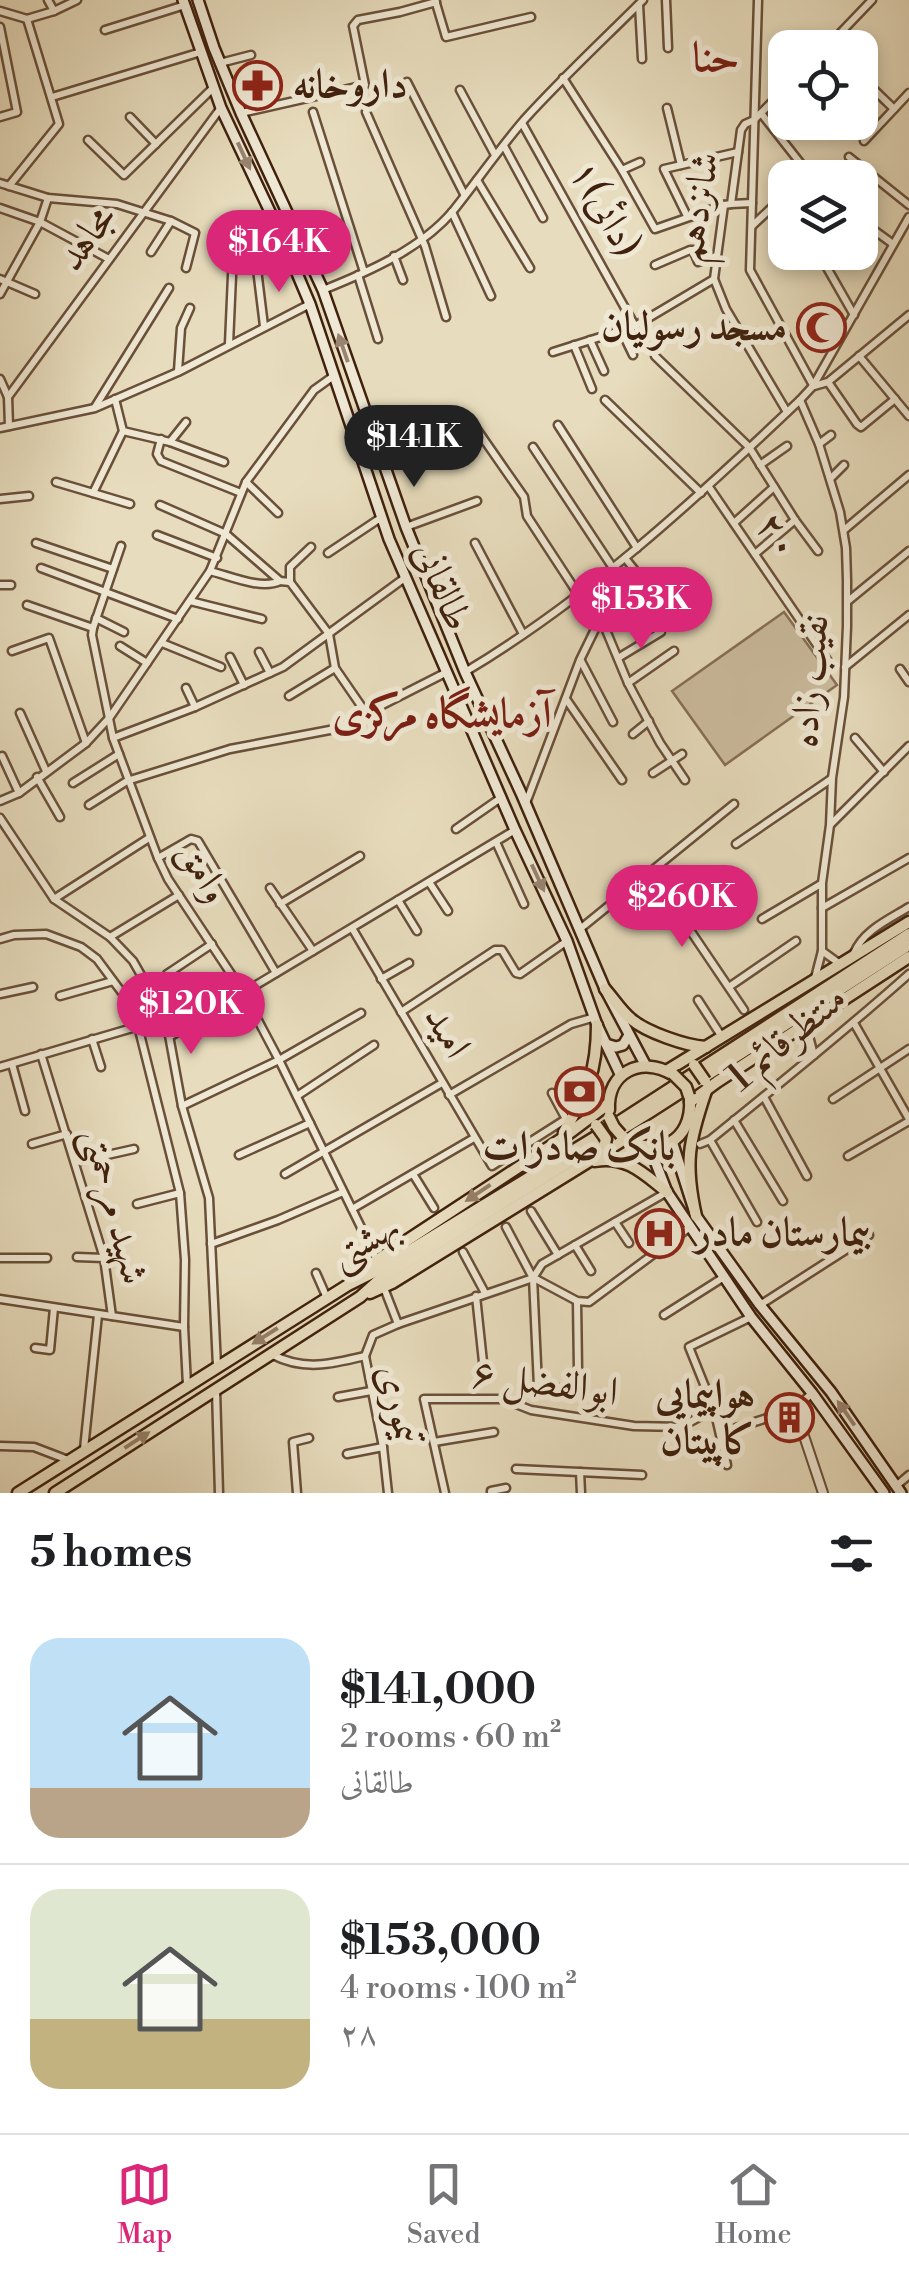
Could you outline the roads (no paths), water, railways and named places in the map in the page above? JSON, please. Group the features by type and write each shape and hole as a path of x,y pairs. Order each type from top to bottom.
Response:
{"main road":[{"name":"طالقانی","path":"198,0 241,113 323,290 406,527 465,672 604,988 646,1066"},
{"name":"طالقانی","path":"184,2 221,108 310,304 406,576 568,942 596,1021 621,1076"},
{"path":"670,1072 909,922"},
{"name":"بهشتی","path":"18,1493 348,1284 376,1271 580,1147 909,934"},
{"name":"بهشتی","path":"55,1493 360,1297 379,1280 909,945"},
{"path":"690,1099 909,957"},
{"path":"604,988 631,1020 650,1031 703,1049"},
{"path":"560,1140 594,1072 596,1021"},
{"path":"606,1044 623,1046 629,1034"},
{"path":"703,1049 694,1058 694,1065 709,1084"},
{"path":"646,1066 670,1072 681,1080 690,1099 687,1124 672,1141 650,1148 623,1137 610,1117 608,1104 614,1084 629,1070 646,1066"},
{"path":"693,1222 688,1158 709,1084"},
{"path":"348,1284 377,1260 608,1104"},
{"path":"579,1124 586,1121 596,1125 606,1139 604,1148"},
{"path":"360,1297 384,1287 623,1137"},
{"path":"672,1141 693,1222 724,1277 884,1493"},
{"path":"650,1148 667,1192"},
{"path":"658,1168 662,1156 676,1156"},
{"path":"584,1163 618,1159 631,1164 667,1192 832,1392 899,1489"}],"street":[{"path":"48,0 54,11"},
{"path":"0,12 27,19 78,0"},
{"path":"666,0 668,48"},
{"path":"758,0 751,274 813,386"},
{"path":"844,30 872,0"},
{"path":"241,113 366,85 353,26 358,20 436,1 446,37 531,17"},
{"path":"105,30 184,2"},
{"path":"641,2 642,59"},
{"path":"323,290 361,274 421,240 452,212 522,123 641,2"},
{"path":"27,19 60,124 4,184 48,198 117,204 171,221 195,234 186,268"},
{"path":"0,27 16,112 0,117"},
{"path":"52,98 201,52"},
{"path":"220,63 251,55"},
{"path":"563,78 654,228 728,204 752,204"},
{"path":"407,82 464,194"},
{"path":"88,140 124,174 214,87"},
{"path":"460,90 494,155"},
{"path":"878,93 894,109"},
{"path":"864,141 909,93"},
{"name":"مجاهد","path":"8,397 221,108"},
{"path":"666,108 681,165"},
{"path":"754,120 768,108"},
{"path":"313,112 378,339"},
{"path":"366,112 428,253 446,317"},
{"path":"761,114 798,160"},
{"path":"130,117 156,144"},
{"name":"شانزدهم","path":"754,120 743,126 714,279 726,308 786,412"},
{"name":"۱(دائی)","path":"522,123 634,326"},
{"path":"504,146 544,218"},
{"path":"687,216 664,168 738,152"},
{"path":"849,157 909,205"},
{"path":"622,170 640,162"},
{"path":"477,180 530,268"},
{"path":"0,294 4,280 40,222 48,198"},
{"path":"0,208 40,222 109,259"},
{"path":"751,227 768,211"},
{"path":"452,212 490,296"},
{"path":"465,672 614,568 709,487 800,400 813,386 909,217"},
{"path":"151,252 171,221"},
{"path":"229,346 234,230"},
{"path":"878,233 893,244"},
{"path":"655,266 690,250 698,262 716,256"},
{"path":"394,256 403,280"},
{"path":"258,269 264,326"},
{"path":"828,270 854,314"},
{"path":"553,352 634,326 714,279"},
{"path":"4,280 36,294"},
{"path":"95,408 169,288"},
{"path":"0,379 8,397 4,427 95,408 178,372 310,304"},
{"path":"178,372 181,328 190,308"},
{"path":"813,386 828,382 909,314"},
{"path":"622,330 632,355"},
{"path":"590,340 604,371"},
{"path":"574,345 592,389"},
{"path":"655,356 749,446 818,551"},
{"path":"860,356 909,416"},
{"path":"0,801 19,792 86,743 110,717 210,571 246,482 314,390 336,374"},
{"path":"828,382 861,427 895,399"},
{"path":"92,493 123,431 115,399"},
{"path":"605,400 700,493"},
{"name":"نقیب زاده","path":"800,400 819,444 844,531 847,602 844,697 822,883 822,951 814,981"},
{"path":"468,418 524,497 527,516 578,594"},
{"path":"186,422 166,440 158,458 241,493"},
{"path":"558,425 637,548"},
{"path":"123,431 166,440 224,462"},
{"path":"819,444 831,435"},
{"path":"760,465 786,446"},
{"path":"533,447 614,568"},
{"path":"830,478 844,466"},
{"path":"844,531 909,475"},
{"path":"56,482 130,504"},
{"path":"246,482 278,513"},
{"name":"۲۰","path":"709,487 832,667"},
{"path":"734,523 774,487"},
{"path":"0,499 29,496"},
{"path":"406,527 478,501"},
{"path":"160,506 226,534 280,581 290,582"},
{"path":"328,553 382,517"},
{"path":"755,554 795,520"},
{"path":"157,535 217,558"},
{"path":"36,543 113,569"},
{"path":"475,544 522,634"},
{"path":"28,604 92,631 121,546"},
{"path":"311,548 290,567 290,582 328,634 334,668 366,713"},
{"path":"847,602 909,551"},
{"path":"626,558 660,602"},
{"path":"41,568 178,619"},
{"path":"210,571 263,584 280,581"},
{"path":"113,738 284,667 406,576"},
{"path":"0,585 11,585"},
{"path":"526,804 580,660 600,619 647,586"},
{"path":"588,587 628,683 685,780"},
{"path":"190,601 262,619"},
{"path":"845,666 909,615"},
{"path":"96,618 124,632"},
{"name":"وامق","path":"92,631 113,738 158,858 243,992 377,1260"},
{"path":"618,658 661,632"},
{"path":"12,651 48,638 86,743"},
{"path":"162,643 221,666"},
{"path":"120,646 148,663"},
{"path":"259,652 270,673"},
{"path":"628,683 674,652"},
{"path":"230,657 244,685"},
{"path":"580,660 613,722"},
{"path":"289,696 334,668"},
{"path":"900,669 909,682"},
{"path":"89,805 127,781 230,749 336,729 447,672"},
{"path":"186,688 195,707"},
{"path":"566,698 622,780"},
{"path":"20,713 46,771"},
{"path":"633,734 649,721"},
{"path":"856,738 884,772"},
{"path":"830,825 909,746"},
{"path":"73,784 119,754"},
{"path":"653,773 682,754"},
{"path":"2,756 19,792"},
{"path":"37,778 60,817"},
{"path":"736,844 832,778"},
{"path":"456,829 502,797"},
{"path":"579,930 734,804"},
{"path":"0,818 54,900 110,938 133,961 166,1019 182,1106 210,1198 217,1366"},
{"path":"170,1036 516,830"},
{"path":"54,900 149,838"},
{"path":"158,858 194,839 198,841 276,973"},
{"path":"496,842 524,904"},
{"path":"280,904 360,856"},
{"path":"821,909 906,860 909,874"},
{"path":"650,871 744,1010"},
{"path":"429,882 448,911"},
{"path":"762,919 822,883"},
{"path":"681,917 719,884"},
{"path":"270,888 313,951"},
{"path":"110,938 179,895"},
{"path":"398,900 417,931"},
{"path":"852,958 859,941 909,907"},
{"name":"امید","path":"352,928 492,1166 566,1119 552,1093"},
{"path":"0,939 46,934 81,946 98,958 138,1026 180,1193 187,1386"},
{"path":"401,1012 496,950 502,950 520,974 568,942"},
{"path":"729,987 796,942"},
{"path":"168,974 212,944"},
{"path":"822,951 840,964"},
{"path":"382,979 409,963"},
{"name":"منتظرقائم 1","path":"700,1144 854,1024 909,974"},
{"path":"60,996 113,981"},
{"path":"0,994 32,987"},
{"path":"698,1000 723,1038"},
{"path":"182,1106 279,1060 361,1013"},
{"path":"0,1067 166,1019"},
{"path":"449,1096 570,1024 596,1021"},
{"path":"806,1024 814,1054"},
{"path":"848,1156 909,1120 854,1024"},
{"path":"92,1040 100,1067"},
{"path":"297,1096 374,1045"},
{"path":"834,1098 909,1049"},
{"name":"شهید مرحمتی","path":"41,1054 104,1258 112,1316"},
{"path":"12,1064 25,1111"},
{"path":"285,1174 442,1082"},
{"path":"764,1097 807,1176"},
{"path":"734,1120 783,1200"},
{"path":"239,1155 310,1123"},
{"path":"32,1144 66,1134"},
{"path":"352,1210 474,1138"},
{"path":"710,1140 758,1222"},
{"path":"76,1162 134,1149"},
{"path":"413,1174 434,1208"},
{"path":"210,1244 343,1192"},
{"path":"364,1356 374,1335 533,1278 542,1264 667,1192"},
{"path":"137,1204 180,1193"},
{"path":"531,1211 558,1255"},
{"path":"615,1222 628,1243"},
{"path":"533,1278 577,1301 589,1302 693,1222"},
{"path":"506,1227 533,1278 538,1386 584,1392"},
{"path":"760,1305 870,1235"},
{"path":"575,1245 590,1271"},
{"path":"463,1252 481,1295 483,1362"},
{"path":"77,1257 104,1258"},
{"path":"0,1258 47,1258"},
{"path":"316,1273 327,1298"},
{"path":"664,1315 724,1277"},
{"path":"384,1287 398,1324"},
{"path":"0,1299 184,1327"},
{"path":"577,1301 578,1370"},
{"path":"36,1348 50,1350 54,1308"},
{"path":"84,1450 98,1315"},
{"path":"727,1465 714,1408 689,1348 750,1317"},
{"name":"تیموری","path":"272,1354 287,1362 312,1366 364,1356 388,1493"},
{"path":"216,1390 218,1493"},
{"path":"338,1398 372,1391"},
{"path":"736,1428 795,1409 812,1392"},
{"name":"ابوالفضل ۶","path":"434,1442 424,1400 503,1400 531,1410 634,1426 681,1427 714,1408"},
{"path":"795,1409 823,1493"},
{"path":"445,1493 434,1442 494,1432"},
{"path":"298,1493 293,1442 309,1438"},
{"path":"0,1446 34,1447 68,1460"},
{"path":"347,1454 382,1448"},
{"path":"516,1470 642,1474"},
{"path":"580,1472 580,1493"},
{"path":"899,1489 909,1475"},
{"path":"491,1493 506,1488"}],"place":[{"name":"داروخانه","path":"258,85"},
{"name":"مسجد رسولیان","path":"822,327"},
{"name":"بانک صادرات","path":"579,1092"},
{"name":"بیمارستان مادر","path":"660,1233"},
{"name":"هواپیمایی کاپیتان","path":"790,1418"}],"district":[{"name":"حنا","path":"716,58"},
{"name":"آزمایشگاه مرکزی","path":"442,714"}]}
